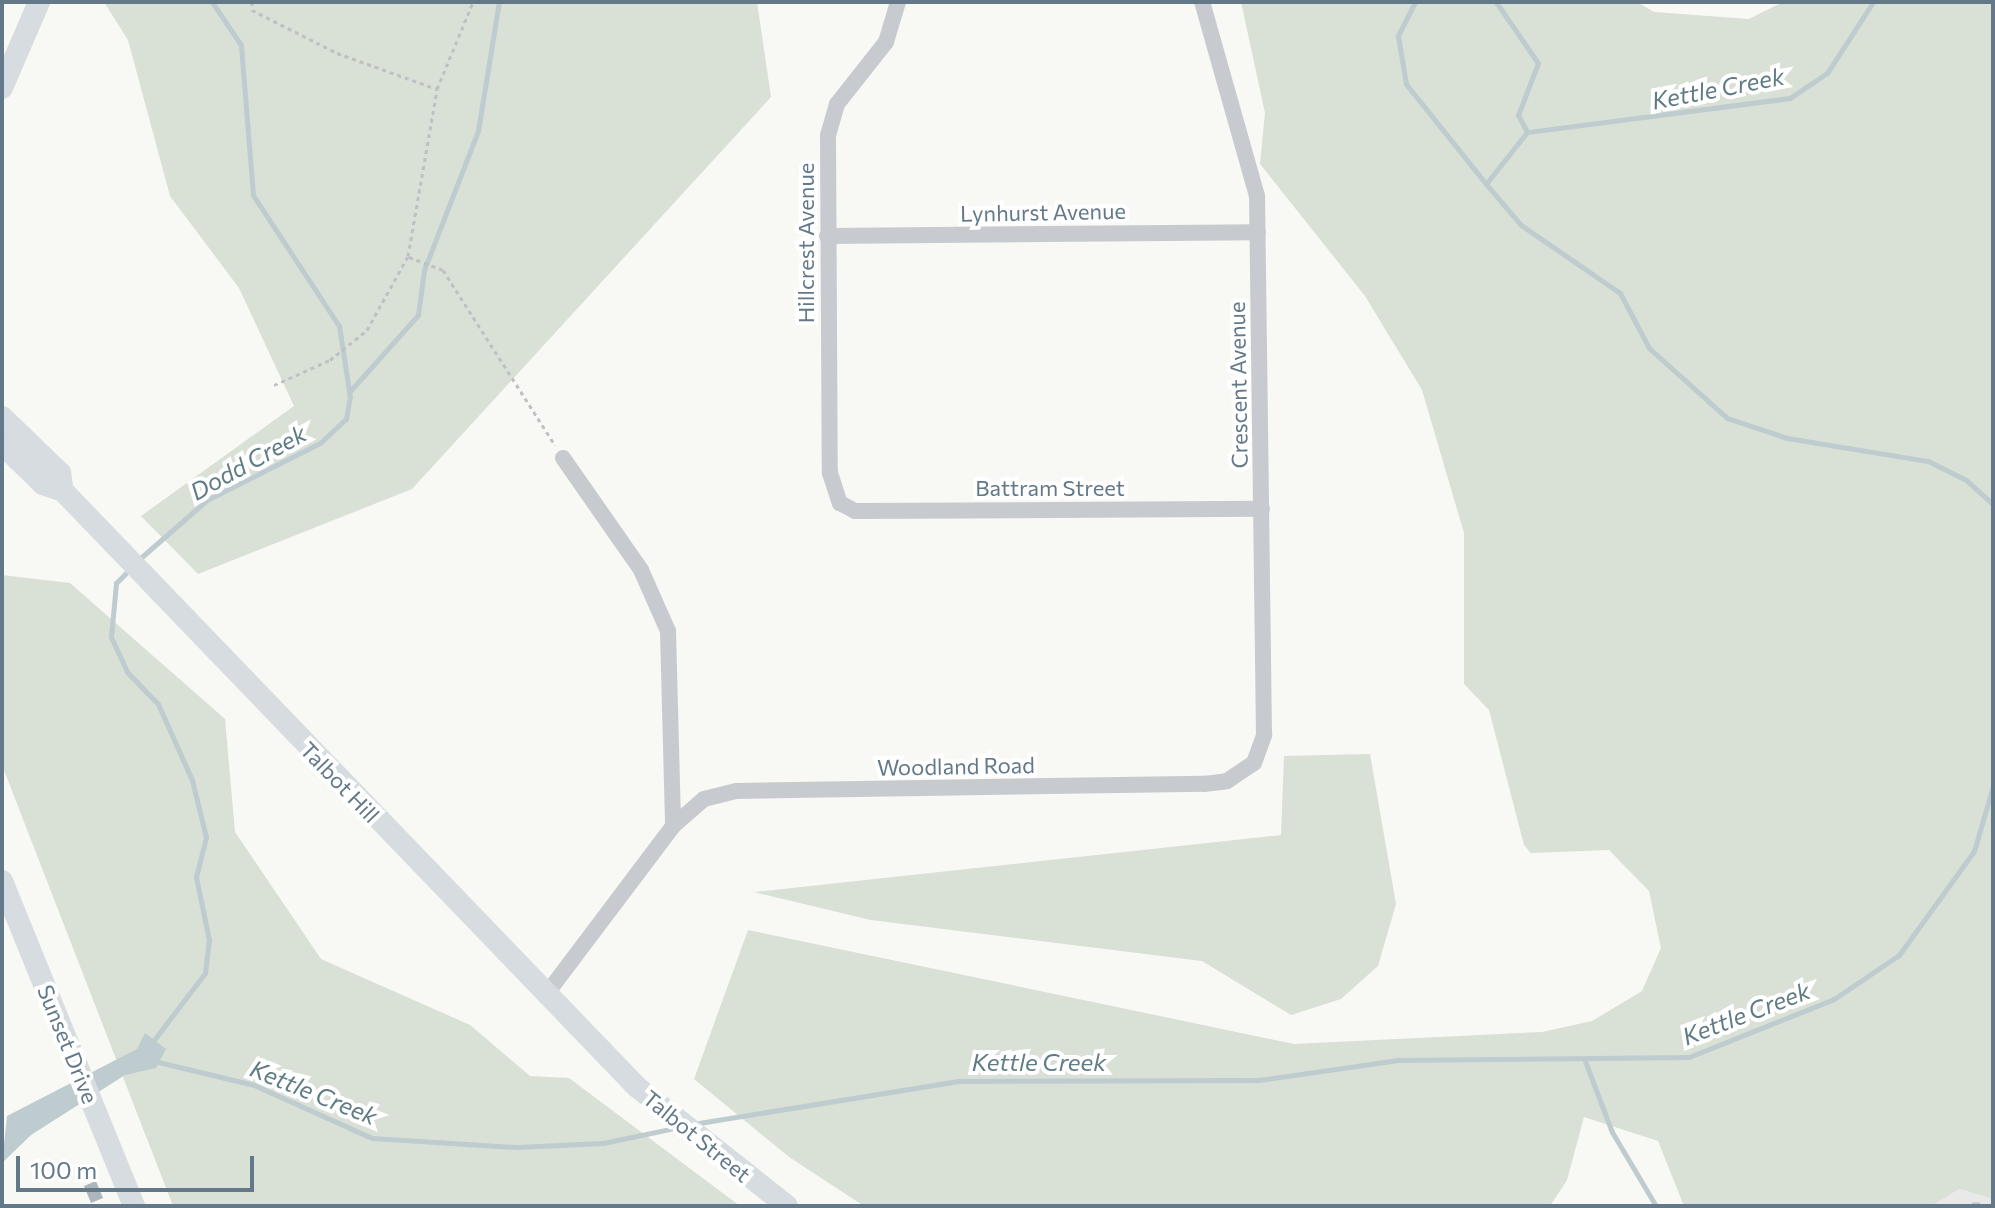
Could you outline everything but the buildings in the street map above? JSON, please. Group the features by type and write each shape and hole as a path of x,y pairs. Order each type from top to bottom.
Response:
{"main road":[{"path":"2,88 39,2"},
{"name":"Talbot Hill","path":"2,417 60,473 63,491"},
{"name":"Talbot Hill","path":"2,444 43,484 63,491 545,996 619,1069"},
{"name":"Sunset Drive","path":"2,881 134,1206"},
{"name":"Talbot Street","path":"619,1069 782,1202"}],"street":[{"name":"Hillcrest Avenue","path":"840,503 830,473 829,125 843,94 881,51 898,2"},
{"name":"Crescent Avenue","path":"1202,2 1255,184 1258,232 1264,735 1247,770"},
{"name":"Lynhurst Avenue","path":"827,236 1258,232"},
{"path":"563,458 641,570 668,631 673,826"},
{"name":"Battram Street","path":"840,503 873,511 1262,509"},
{"name":"Woodland Road","path":"545,996 673,826 704,799 736,791 1204,784 1247,770"}],"path":[{"path":"252,2 252,10 337,53 437,89"},
{"path":"274,385 330,360 367,330 410,257 437,89 473,2"},
{"path":"410,257 443,270 563,458"}],"shaded area":[{"path":"104,2 757,2 771,97 412,489 198,574 141,516 294,406 239,288 170,196 128,40"},
{"path":"1241,2 1637,2 1654,12 1749,19 1783,2 1993,2 1993,1199 1959,1189 1931,1206 1684,1206 1658,1141 1584,1117 1567,1180 1550,1206 864,1206 789,1157 694,1079 748,930 1294,1044 1542,1032 1592,1021 1642,991 1661,948 1649,891 1609,850 1531,853 1524,845 1489,710 1464,684 1464,533 1422,390 1365,296 1260,164 1265,113"},
{"path":"2,575 70,583 225,719 235,832 321,959 470,1025 530,1076 569,1078 740,1206 173,1206 2,765"},
{"path":"1370,754 1396,904 1378,966 1341,999 1291,1015 1202,961 871,920 754,892 1281,835 1284,756"},
{"path":"145,1033 166,1049 156,1068 125,1075 31,1135 2,1163 7,1116 137,1049"},
{"path":"1958,1189 1993,1199 1993,1206 1931,1206"}],"waterway":[{"name":"Dodd Creek","path":"137,561 207,500 320,443 346,419 350,397 339,326 253,195 241,45 212,2"},
{"path":"351,390 418,315 424,270 478,131 499,2"},
{"name":"Kettle Creek","path":"1415,2 1398,36 1406,84 1486,184"},
{"name":"Kettle Creek","path":"1496,2 1538,63 1518,115 1527,132"},
{"name":"Kettle Creek","path":"1873,2 1827,73 1790,98 1527,132 1486,184 1521,225 1620,293 1649,348 1727,418 1787,438 1928,461 1966,480 1993,504"},
{"name":"Dodd Creek","path":"130,569 116,583 111,637 127,672 158,704 192,780 206,837 196,877 209,940 205,973 151,1044"},
{"name":"Kettle Creek","path":"693,1124 959,1081 1259,1080 1397,1060 1689,1057 1834,999 1899,955 1974,851 1993,786"},
{"name":"Kettle Creek","path":"154,1061 254,1085 372,1138 517,1147 603,1143 675,1128"},
{"path":"1585,1061 1612,1132 1656,1206"}]}
